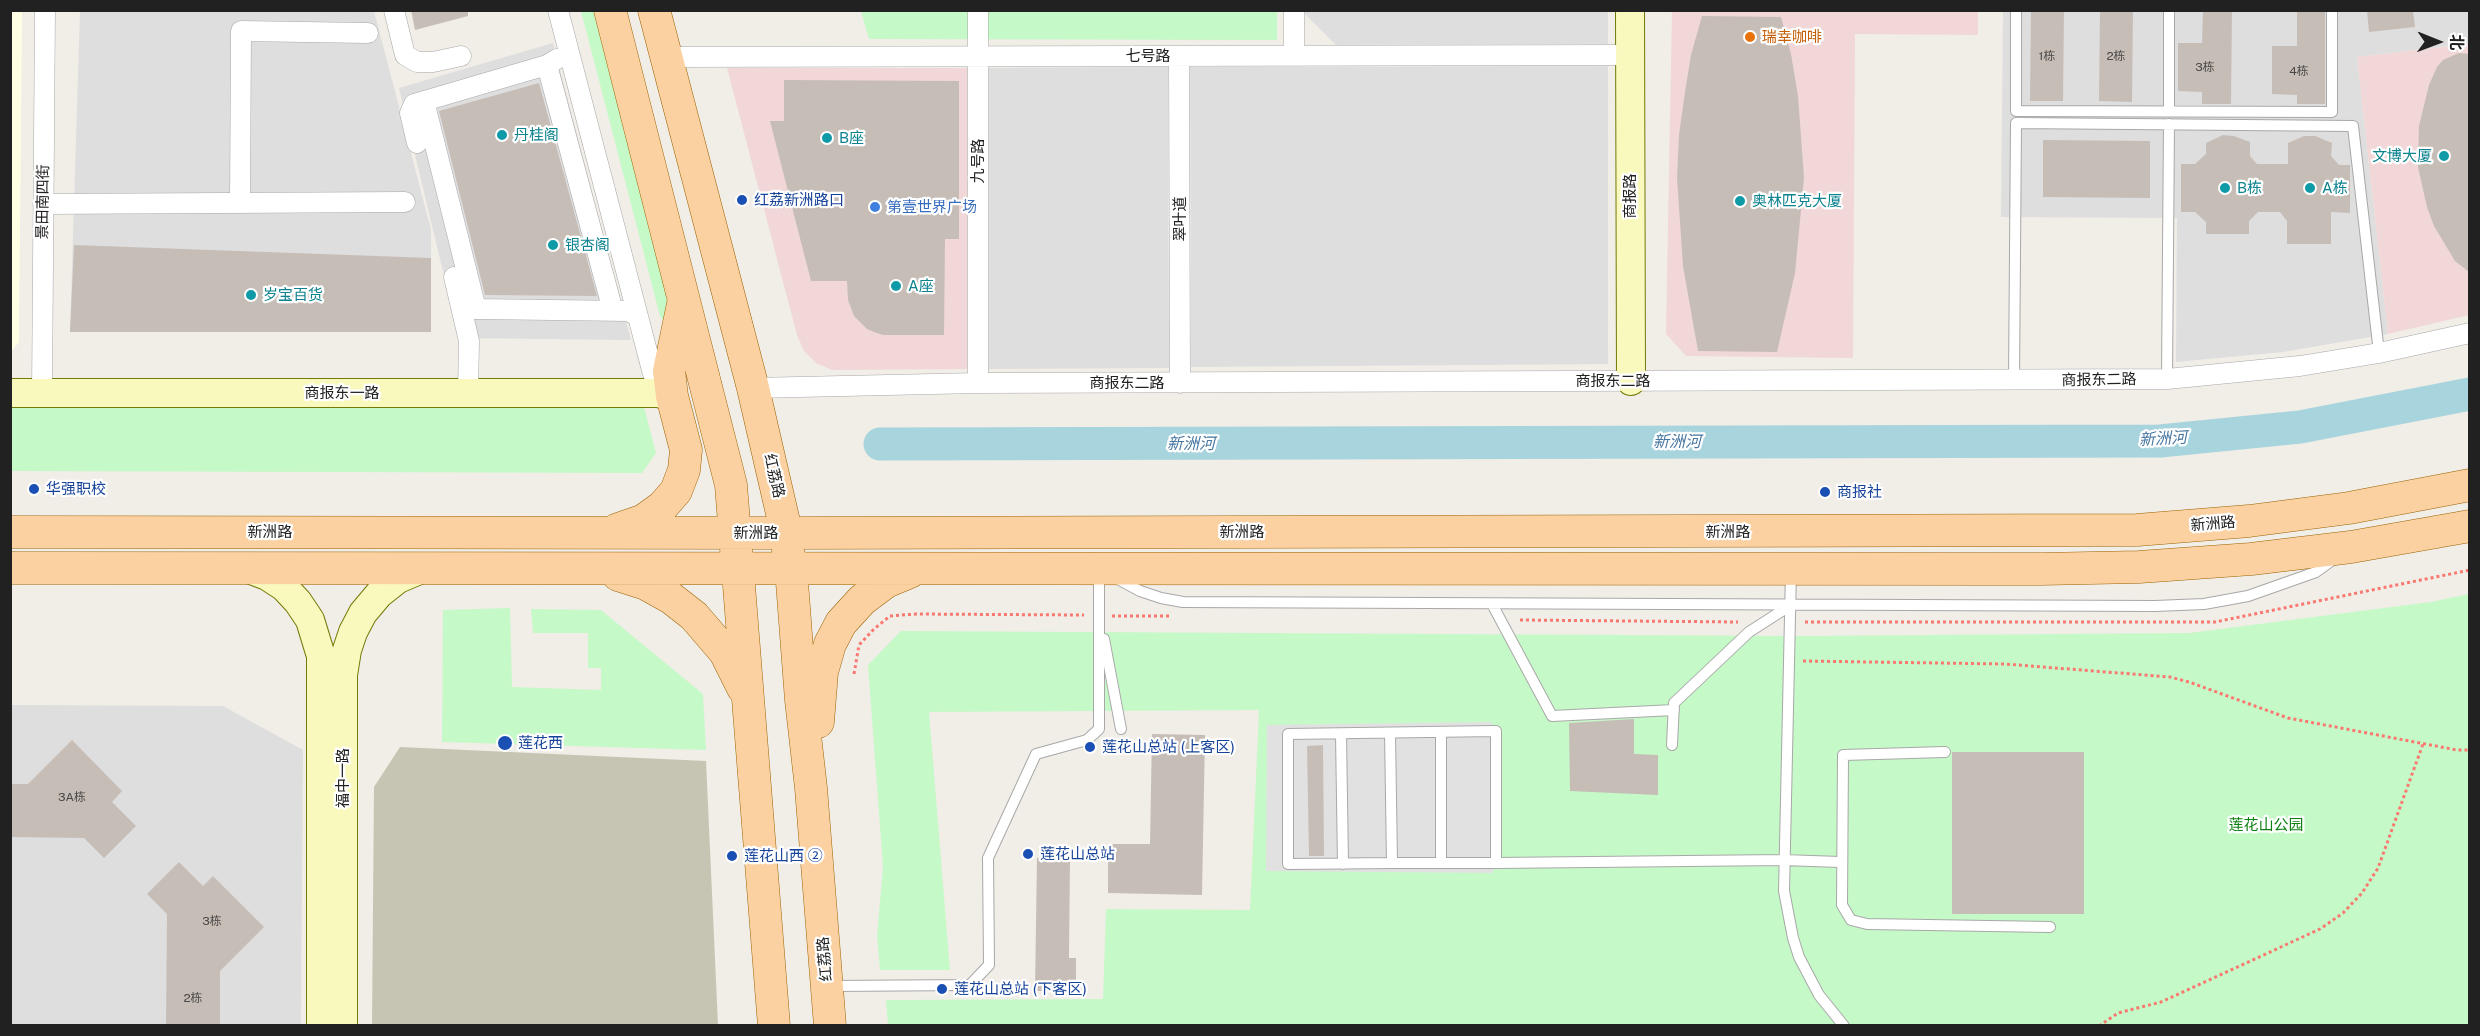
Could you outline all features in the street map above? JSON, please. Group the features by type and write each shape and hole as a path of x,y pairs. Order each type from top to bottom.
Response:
{"main road":[{"path":"610,10 725,456 736,532 774,1026"},
{"name":"红荔路","path":"654,10 753,388 786,533 801,700 812,788 831,1026"},
{"path":"600,533 624,528 644,520 662,507 676,491 684,470 686,450 665,380 685,297"},
{"name":"新洲路","path":"10,532 2137,530 2249,521 2349,508 2469,485"},
{"path":"10,568 1791,569 2139,567 2251,559 2351,547 2469,526"},
{"path":"587,568 645,584 671,598 694,616 725,652 740,679 750,708"},
{"path":"812,788 822,672 830,644 841,622 862,600 885,582 920,568"}],"street":[{"name":"景田南四街","path":"42,393 45,10"},
{"path":"394,10 405,55 417,62 433,62 461,56"},
{"path":"558,10 638,317 665,380"},
{"name":"九号路","path":"978,10 978,383"},
{"path":"1294,10 1294,56"},
{"name":"商报路","path":"1630,10 1631,381"},
{"path":"240,203 241,31 368,33"},
{"path":"417,143 410,113 414,104 484,89 548,65 561,57 567,45"},
{"name":"七号路","path":"666,57 1630,55"},
{"name":"翠叶道","path":"1179,56 1180,382"},
{"path":"548,65 613,311"},
{"path":"424,101 476,309 471,393"},
{"path":"43,204 405,202"},
{"path":"454,277 469,341 471,393"},
{"path":"476,309 613,311 628,312 638,317"},
{"name":"商报东二路","path":"753,388 978,383 2167,379 2256,372 2379,353 2469,333"},
{"name":"商报东一路","path":"10,393 658,393 665,380"},
{"name":"福中一路","path":"246,568 267,576 284,587 298,602 310,620 321,656 321,1026"},
{"name":"福中一路","path":"343,1026 343,675 347,650 352,632 363,613 379,594 398,579 424,568"}],"lane":[{"path":"2016,10 2016,111 2332,112 2332,10"},
{"path":"2169,10 2169,111"},
{"path":"2014,380 2016,123 2353,126 2379,353"},
{"path":"2167,379 2169,124"},
{"path":"828,987 970,985 989,965 988,858 1036,754 1087,740 1099,729 1099,568 1140,591 1183,602 2155,606 2204,604 2248,596 2316,572 2351,547"},
{"path":"1791,569 1784,891 1792,938 1809,977 1844,1026"},
{"path":"1492,604 1552,716 1674,710"},
{"path":"1672,746 1674,703 1749,632 1791,604"},
{"path":"1099,616 1121,729"},
{"path":"1496,863 1496,731 1288,734 1288,864 1496,863 1783,860 1840,862"},
{"path":"1390,733 1392,863"},
{"path":"1441,733 1441,863"},
{"path":"1341,734 1343,864"},
{"path":"1945,752 1843,754 1840,862 1842,905 1851,920 1867,924 2050,927"}],"path":[{"path":"1789,661 2005,664 2170,677 2288,718 2423,744 2469,750"},
{"path":"2099,1026 2118,1013 2161,1002 2319,929 2343,913 2362,893 2378,868 2423,744"}],"shaded area":[{"path":"22,10 19,342 11,352 10,11"},
{"path":"80,11 374,11 431,230 431,332 70,332"},
{"path":"1305,11 1608,11 1608,44 1336,45 1305,14"},
{"path":"1672,11 1978,11 1978,35 1855,34 1853,358 1686,356 1666,334"},
{"path":"2003,11 2469,11 2469,44 2357,57 2388,334 2283,352 2176,362 2177,218 2001,217"},
{"path":"553,43 631,340 459,338 399,88"},
{"name":"文博大厦","path":"2469,44 2469,315 2388,334 2357,57"},
{"path":"1608,66 1608,364 1191,367 1190,67"},
{"path":"1168,67 1169,368 989,369 989,68"},
{"name":"第壹世界广场","path":"727,68 967,68 967,369 832,370 816,363 804,351 797,335"},
{"path":"11,705 223,706 303,750 301,1025 11,1026"},
{"path":"1492,722 1493,873 1266,871 1267,725"},
{"path":"400,747 706,761 718,1025 372,1025 374,787"}],"green space":[{"path":"581,11 603,11 671,270 666,325 660,316"},
{"path":"861,11 1277,11 1277,40 869,39"},
{"path":"11,406 644,407 656,453 642,473 11,471"},
{"name":"莲花山公园","path":"2469,594 2469,1025 888,1025 886,1000 1103,999 1106,909 1250,910 1259,710 929,712 950,970 880,970 877,936 883,867 868,665 901,631 1801,636 2189,633 2431,602"},
{"path":"510,608 512,687 601,690 601,668 588,668 588,633 533,633 531,609 601,610 703,694 706,750 442,742 443,610"}],"building":[{"path":"411,10 468,10 468,16 415,30"},
{"path":"2031,10 2064,10 2063,101 2030,101"},
{"path":"2100,10 2133,10 2132,102 2099,101"},
{"path":"2203,10 2232,10 2231,104 2202,104 2202,92 2178,91 2178,43 2202,43"},
{"path":"2297,10 2325,10 2325,104 2297,104 2297,95 2272,94 2272,46 2297,46"},
{"path":"2367,10 2413,10 2415,27 2369,32"},
{"name":"奥林匹克大厦","path":"1702,16 1781,17 1791,54 1798,96 1804,178 1795,273 1777,352 1698,351 1683,266 1677,178 1679,135 1685,92 1691,55"},
{"name":"文博大厦","path":"2459,53 2469,54 2469,272 2455,261 2434,226 2418,167 2419,126 2429,85 2437,67 2443,60"},
{"name":"第壹世界广场","path":"784,80 959,81 959,239 945,239 944,335 883,335 874,332 867,329 854,316 848,300 847,281 811,281 770,121 784,121"},
{"path":"539,83 597,296 485,295 439,111"},
{"path":"2223,135 2250,142 2250,156 2257,164 2288,164 2288,143 2304,136 2315,136 2332,143 2331,156 2339,165 2350,165 2350,213 2331,212 2331,244 2287,244 2287,221 2280,212 2258,212 2249,221 2249,234 2206,234 2206,222 2195,212 2181,212 2181,164 2195,164 2206,154 2206,143"},
{"path":"2043,140 2150,141 2150,198 2043,197"},
{"name":"岁宝百货","path":"74,245 431,258 431,332 70,332"},
{"path":"1634,719 1634,754 1658,755 1658,795 1570,791 1569,723"},
{"path":"1152,734 1205,735 1202,895 1108,893 1108,844 1150,844"},
{"path":"72,740 122,791 112,802 136,826 104,858 84,838 10,837 10,784 28,784"},
{"path":"1323,745 1324,856 1309,856 1307,746"},
{"path":"1952,752 2084,752 2084,914 1952,914"},
{"path":"1037,858 1070,858 1069,958 1076,958 1076,991 1035,991"},
{"path":"179,862 203,886 213,876 264,927 220,971 220,1026 166,1026 167,914 147,894"}],"waterway":[{"name":"新洲河","path":"880,444 2160,441 2300,427 2470,394"}],"place":[{"name":"瑞幸咖啡","path":"1750,37"},
{"name":"丹桂阁","path":"502,135"},
{"name":"B座","path":"827,138"},
{"name":"文博大厦","path":"2444,156"},
{"name":"B栋","path":"2225,188"},
{"name":"A栋","path":"2310,188"},
{"name":"红荔新洲路口","path":"742,200"},
{"name":"奥林匹克大厦","path":"1740,201"},
{"name":"第壹世界广场","path":"875,207"},
{"name":"银杏阁","path":"553,245"},
{"name":"A座","path":"896,286"},
{"name":"岁宝百货","path":"251,295"},
{"name":"华强职校","path":"34,489"},
{"name":"商报社","path":"1825,492"},
{"name":"莲花西","path":"505,743"},
{"name":"莲花山总站 (上客区)","path":"1090,747"},
{"name":"莲花山总站","path":"1028,854"},
{"name":"莲花山西 ②","path":"732,856"},
{"name":"莲花山总站 (下客区)","path":"942,989"}]}
